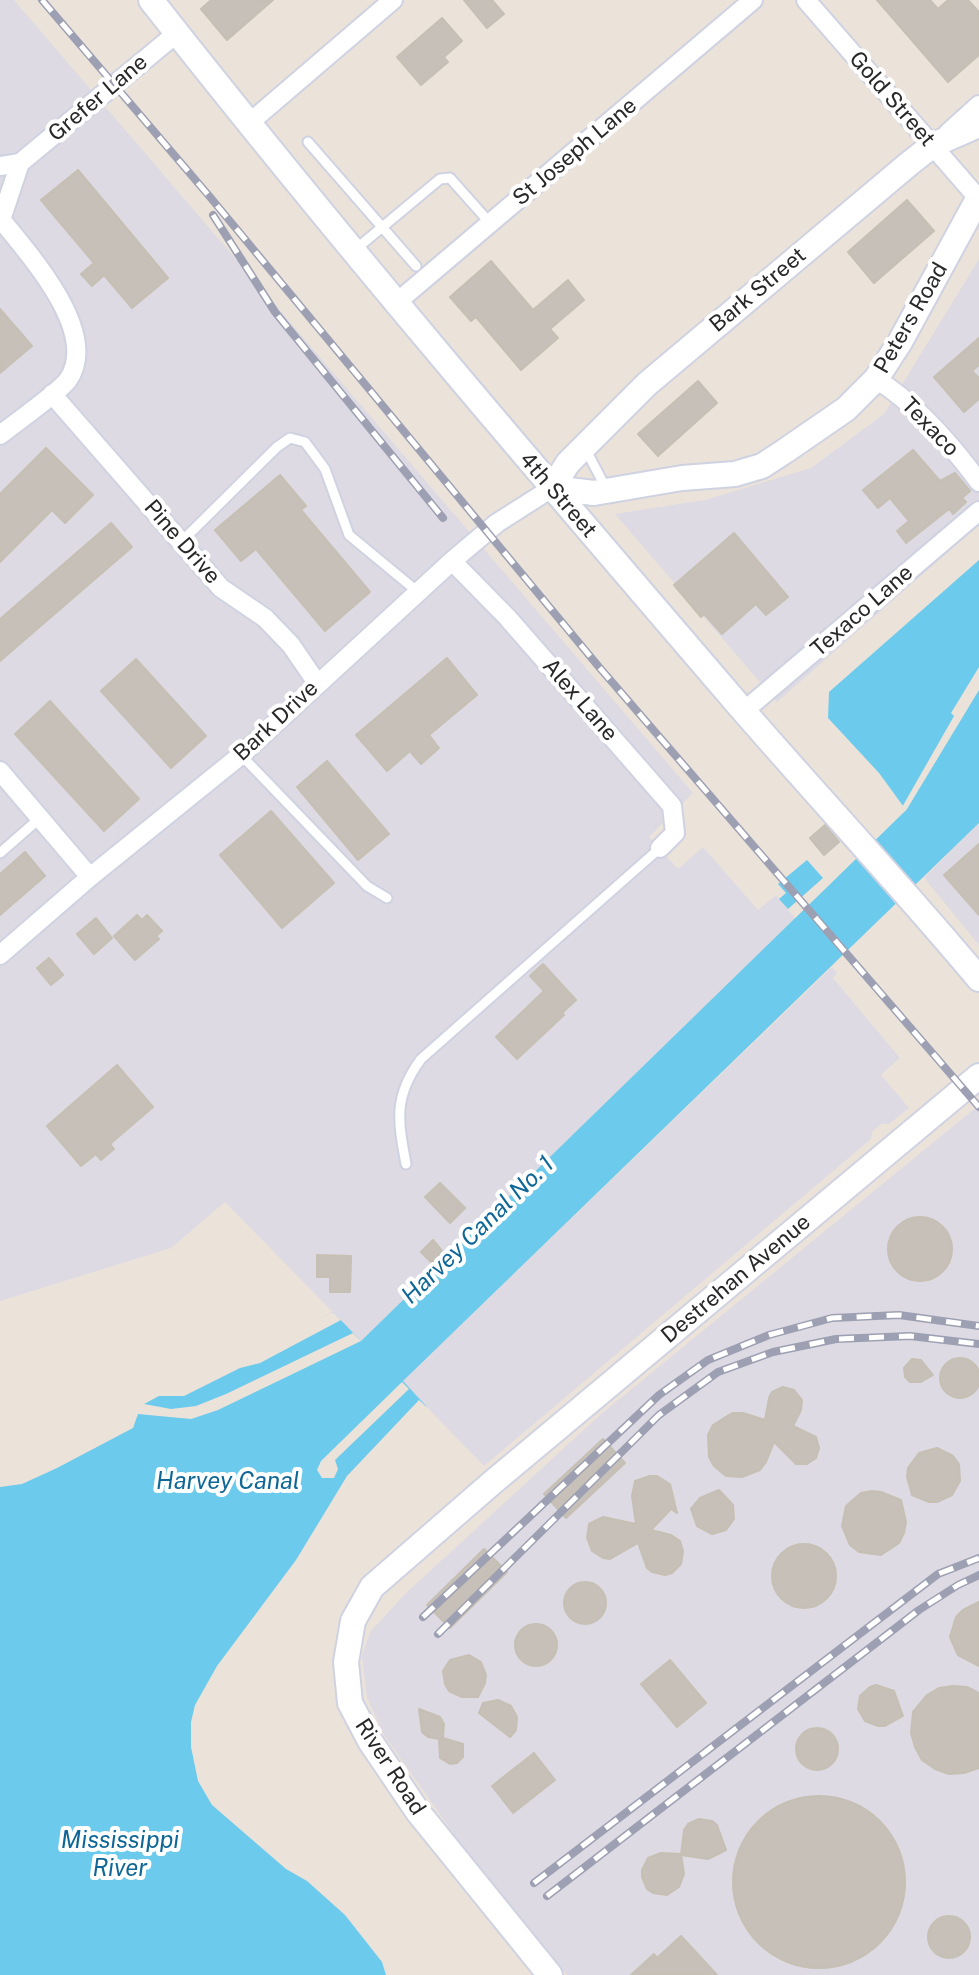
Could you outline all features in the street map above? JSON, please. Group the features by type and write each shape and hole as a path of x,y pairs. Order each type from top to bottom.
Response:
{"main road":[{"name":"4th Street","path":"151,0 353,252 552,488 744,711 917,904 979,979"},
{"path":"933,145 979,125"},
{"name":"Bark Street","path":"552,488 568,463 647,384 933,145"},
{"name":"Peters Road","path":"552,488 594,493 682,478 735,474 762,466 846,409 876,379 900,342 979,197"},
{"name":"Destrehan Avenue","path":"493,1482 979,1076"},
{"name":"River Road","path":"493,1482 372,1587 353,1621 346,1662 350,1703 370,1741 418,1812 550,1975"}],"street":[{"path":"248,124 393,0"},
{"name":"St Joseph Lane","path":"396,303 753,0"},
{"name":"Gold Street","path":"806,0 979,197"},
{"name":"Grefer Lane","path":"20,163 177,33"},
{"name":"Bark Street","path":"933,145 979,105"},
{"path":"0,166 20,163 1,219 57,291 73,327 76,355 68,380 0,435"},
{"name":"Texaco","path":"876,379 898,393 979,482"},
{"name":"Pine Drive","path":"52,394 221,588 265,618 291,645 317,683"},
{"name":"Bark Drive","path":"0,955 90,877 241,755 452,561 497,523 552,488"},
{"name":"Texaco Lane","path":"744,711 979,511"},
{"name":"Alex Lane","path":"452,561 507,617 672,806 675,833 660,848"},
{"path":"0,771 90,877"}],"lane":[{"path":"308,142 416,266"},
{"path":"353,252 440,179 450,178 490,223"},
{"path":"181,542 277,447 290,438 305,442 325,469 349,535 418,592"},
{"path":"584,447 607,490"},
{"path":"241,755 367,886 387,898"},
{"path":"0,853 40,818"},
{"path":"406,1164 398,1121 400,1098 408,1076 421,1059 660,848"}],"shaded area":[{"path":"0,0 14,0 693,793 649,837 678,869 703,847 758,910 776,895 795,918 361,1341 225,1202 171,1248 0,1301"},
{"path":"979,259 979,525 777,702 615,514 705,500 811,468 884,414"},
{"path":"979,823 979,945 924,878"},
{"path":"832,967 837,973 833,978 900,1058 881,1075 909,1108 889,1124 881,1124 872,1132 871,1139 484,1466 402,1382"},
{"path":"979,1105 979,1975 567,1975 515,1921 384,1735 367,1698 362,1656 370,1632 405,1594 601,1414"}],"water":[{"path":"979,560 979,823 403,1381 427,1407 355,1482 242,1659 206,1726 229,1805 273,1850 333,1893 399,1975 0,1975 0,1476 6,1478 138,1414 147,1394 181,1385 333,1312 361,1341 906,810 879,773 828,718 829,692"},
{"path":"807,860 823,878 788,909 779,899 786,893 778,884"}],"pier":[{"path":"979,667 979,690 907,809 795,918 793,915 901,809"},
{"path":"924,878 927,881 834,970 832,967"},
{"path":"333,1312 341,1320 260,1363 240,1368 184,1396 159,1396 144,1404 171,1409 196,1406 353,1333 361,1341 218,1410 191,1419 138,1414 133,1428 22,1484 0,1487 0,1472 6,1474 56,1453 135,1411 145,1390 179,1381"},
{"path":"402,1382 409,1389 335,1460 338,1469 334,1478 322,1478 317,1470 321,1461"},
{"path":"419,1400 430,1410 359,1484 245,1661 211,1726 233,1803 275,1847 336,1891 403,1975 386,1975 382,1962 345,1915 212,1805 198,1781 191,1747 191,1722 195,1705 217,1666 296,1560 347,1476"}],"building":[{"path":"211,0 273,0 227,40 201,9"},
{"path":"464,0 492,0 504,14 487,28"},
{"path":"877,0 930,0 938,9 948,0 968,0 979,12 979,55 948,82"},
{"path":"442,18 462,41 444,57 448,62 421,85 397,57"},
{"path":"78,170 168,278 132,308 104,275 92,286 81,274 94,263 41,200"},
{"path":"907,200 934,231 874,283 848,252"},
{"path":"491,261 533,310 568,280 584,300 550,329 558,338 521,370 476,317 471,321 450,297"},
{"path":"0,309 32,346 0,373"},
{"path":"979,338 979,365 972,371 979,378 979,399 964,412 934,377"},
{"path":"698,381 717,403 658,456 638,434"},
{"path":"46,448 93,495 65,523 52,510 0,562 0,494"},
{"path":"913,450 940,481 955,473 970,491 962,498 966,502 953,514 949,509 906,543 897,531 909,521 890,498 878,508 863,490"},
{"path":"280,475 306,506 301,510 370,592 325,631 256,549 241,561 215,530"},
{"path":"111,523 132,547 0,661 0,619"},
{"path":"734,533 788,597 766,615 756,604 722,634 704,614 701,617 674,585"},
{"path":"447,658 477,695 429,735 439,748 421,764 410,751 387,771 356,735"},
{"path":"136,659 206,736 171,768 101,691"},
{"path":"50,701 139,799 104,831 15,734"},
{"path":"327,761 389,834 358,860 297,787"},
{"path":"271,811 334,883 282,928 220,855"},
{"path":"825,825 839,842 824,855 810,838"},
{"path":"979,844 979,915 944,875"},
{"path":"25,852 45,876 0,915 0,874"},
{"path":"137,915 142,920 147,915 162,931 156,936 159,939 135,960 114,936"},
{"path":"96,918 112,938 94,954 77,934"},
{"path":"49,958 63,975 51,985 37,968"},
{"path":"543,964 576,1000 517,1059 496,1037 544,991 530,976"},
{"path":"117,1065 153,1107 110,1144 114,1149 101,1160 96,1154 81,1166 47,1126"},
{"path":"440,1183 465,1208 450,1223 425,1197"},
{"path":"920,1217 938,1223 946,1231 952,1249 946,1267 938,1275 920,1281 902,1275 894,1267 888,1249 894,1231 902,1223"},
{"path":"433,1240 443,1252 432,1263 421,1252"},
{"path":"317,1255 351,1256 350,1292 330,1292 330,1277 317,1277"},
{"path":"960,1358 974,1364 980,1378 974,1392 960,1398 946,1392 940,1378 946,1364"},
{"path":"912,1359 921,1360 933,1375 921,1382 910,1382 905,1377 904,1368"},
{"path":"783,1387 794,1390 802,1400 793,1426 816,1437 819,1448 816,1458 807,1464 796,1464 774,1442 760,1470 742,1477 726,1476 709,1457 708,1435 713,1425 732,1413 765,1420 772,1392"},
{"path":"603,1439 625,1463 566,1518 544,1494"},
{"path":"937,1448 953,1456 959,1464 960,1481 952,1495 929,1502 912,1495 908,1468 919,1453"},
{"path":"657,1476 670,1484 677,1513 671,1509 651,1530 671,1535 680,1541 683,1551 681,1564 665,1575 647,1568 638,1543 610,1559 592,1551 587,1538 589,1524 603,1517 636,1524 632,1496 635,1481"},
{"path":"719,1490 733,1505 734,1519 726,1530 712,1534 697,1526 691,1509 700,1498"},
{"path":"872,1491 901,1500 906,1522 899,1543 881,1555 859,1552 850,1545 842,1526 846,1506 861,1493"},
{"path":"804,1544 822,1550 830,1558 836,1576 830,1594 822,1602 804,1608 786,1602 778,1594 772,1576 778,1558 786,1550"},
{"path":"484,1549 507,1572 450,1628 427,1605"},
{"path":"585,1582 600,1588 606,1603 600,1618 585,1624 570,1618 564,1603 570,1588"},
{"path":"979,1602 979,1666 958,1655 950,1637 956,1617"},
{"path":"536,1624 551,1630 557,1645 551,1660 536,1666 521,1660 515,1645 521,1630"},
{"path":"469,1655 481,1662 486,1675 478,1697 462,1697 449,1691 445,1684 443,1671 450,1660"},
{"path":"670,1660 706,1703 677,1727 641,1684"},
{"path":"876,1685 894,1691 903,1716 885,1726 865,1721 858,1709 860,1696"},
{"path":"967,1687 979,1693 979,1768 949,1774 922,1760 911,1733 913,1712 927,1695 939,1688"},
{"path":"498,1700 511,1706 517,1717 516,1730 510,1737 479,1713 483,1703"},
{"path":"419,1709 440,1717 444,1724 443,1738 463,1744 463,1757 457,1763 450,1764 440,1758 439,1739 422,1732"},
{"path":"817,1728 832,1734 838,1749 832,1764 817,1770 802,1764 796,1749 802,1734"},
{"path":"534,1753 555,1780 513,1813 492,1786"},
{"path":"819,1796 852,1803 880,1821 898,1849 905,1882 898,1915 880,1943 852,1961 819,1968 786,1961 758,1943 740,1915 733,1882 740,1849 758,1821 786,1803"},
{"path":"699,1819 717,1825 726,1850 708,1859 681,1855 684,1830 688,1824"},
{"path":"661,1853 681,1854 684,1874 679,1887 667,1895 647,1889 642,1877 648,1858"},
{"path":"949,1916 964,1922 970,1937 964,1952 949,1958 934,1952 928,1937 934,1922"},
{"path":"681,1936 717,1975 631,1975 654,1954 657,1958"}],"railway":[{"path":"42,0 210,197 599,667 979,1107"},
{"path":"213,215 275,312 443,518"},
{"path":"423,1617 659,1395 708,1360 769,1335 832,1318 899,1315 979,1326"},
{"path":"438,1634 659,1415 718,1372 773,1352 836,1339 910,1336 979,1344"},
{"path":"534,1883 938,1574 979,1558"},
{"path":"547,1896 919,1610 979,1575"}],"water label":[{"name":"Harvey Canal No. 1","path":"478,1230"},
{"name":"Harvey Canal","path":"228,1482"},
{"name":"Mississippi River","path":"120,1855"}]}
